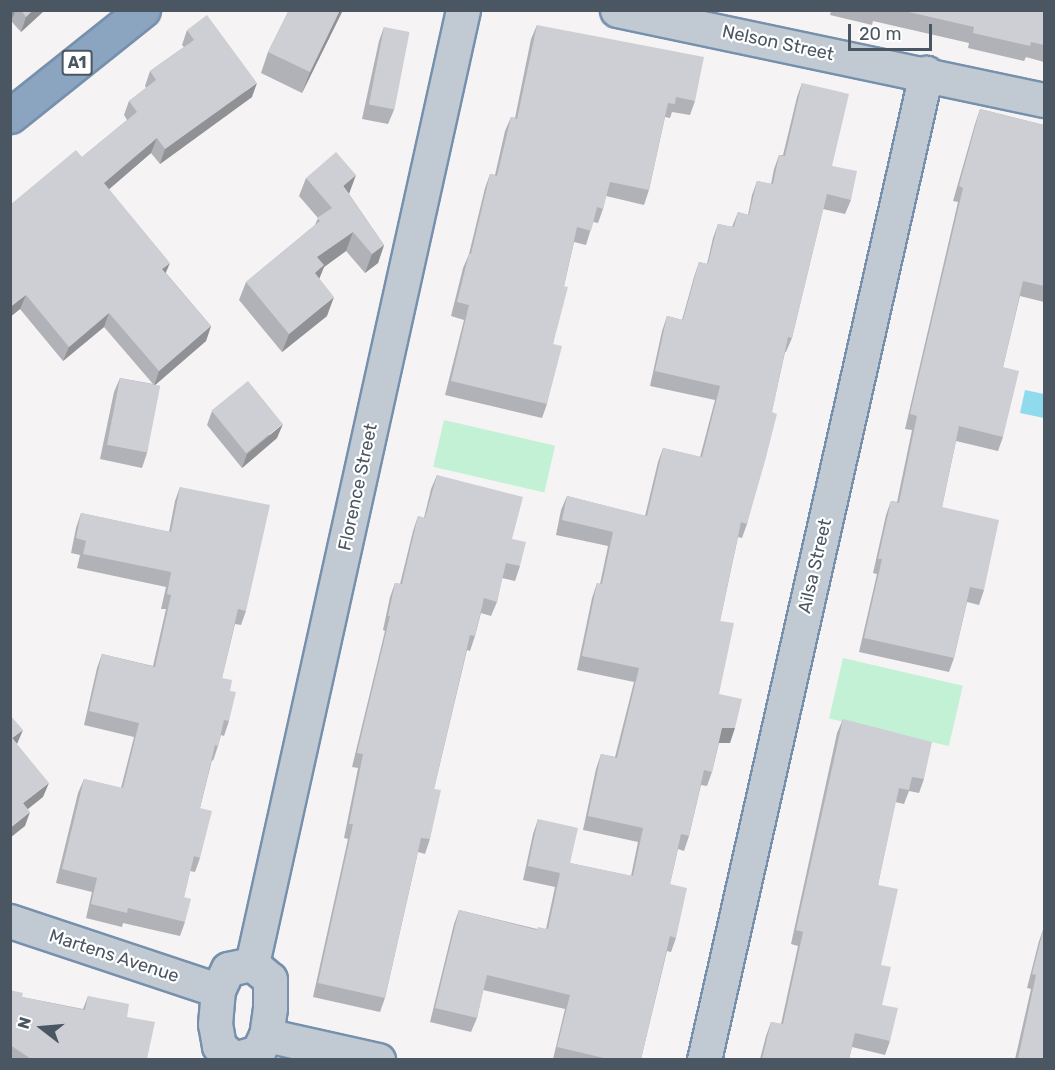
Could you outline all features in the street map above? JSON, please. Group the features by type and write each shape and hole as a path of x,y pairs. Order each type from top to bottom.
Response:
{"highway":[{"name":"A1","path":"10,116 142,10"}],"street":[{"name":"Florence Street","path":"252,964 463,10"},
{"name":"Nelson Street","path":"617,10 926,73 1044,100"},
{"name":"Ailsa Street","path":"704,1059 926,73"},
{"name":"Martens Avenue","path":"10,921 218,990"},
{"path":"252,964 270,979 270,1008 266,1035 258,1052 234,1059 219,1046 215,1024 218,990 228,969 252,964"},
{"path":"266,1035 378,1059"}],"green space":[{"path":"444,420 555,446 544,492 433,467"},
{"path":"843,658 963,686 949,746 829,718"}],"water":[{"path":"1025,390 1044,394 1044,418 1020,413"}],"building":[{"path":"21,10 33,10 26,17"},
{"path":"289,10 340,10 310,72 268,52"},
{"path":"900,10 1044,10 1044,45 1031,42 1030,46 973,33 974,27"},
{"path":"207,15 257,83 165,149 157,138 104,183 170,263 162,269 211,326 159,371 109,313 69,347 26,295 10,307 10,205 76,150 82,157 137,112 129,101 156,80 150,71 194,40 187,30"},
{"path":"537,25 704,57 695,101 676,97 675,104 668,103 649,190 610,182 603,209 597,207 591,231 577,227 564,286 568,287 553,344 562,346 547,404 451,381 469,305 457,302 490,174 497,176 511,117 517,119"},
{"path":"384,27 410,32 394,110 369,105"},
{"path":"802,83 849,94 832,166 857,171 851,200 827,194 792,338 788,337 772,412 777,414 765,461 747,524 741,522 720,621 734,623 719,694 742,699 735,728 722,728 712,772 704,770 689,836 681,834 670,884 687,888 676,938 670,936 641,1059 608,1059 557,1047 570,995 487,975 477,1018 435,1008 459,910 537,930 538,927 548,929 560,873 528,866 538,819 578,828 570,863 633,876 643,828 588,816 601,754 617,758 639,668 582,656 597,583 602,584 613,532 562,520 567,496 647,516 663,448 702,457 720,386 655,371 667,316 683,320 699,262 708,264 718,224 734,227 738,212 749,215 757,181 773,184 779,155 785,156"},
{"path":"980,109 1044,125 1044,286 1023,281 1003,367 1019,371 1003,437 959,426 942,507 999,520 984,590 970,587 954,658 864,638 882,559 878,559 891,501 899,503 917,416 910,414 963,188 959,186"},
{"path":"336,152 356,175 343,186 384,245 372,254 353,232 317,257 324,265 315,273 334,297 289,334 246,282 320,221 317,218 332,208 306,178"},
{"path":"120,378 160,386 147,453 107,445"},
{"path":"248,381 283,424 246,453 211,411"},
{"path":"437,475 523,497 512,539 526,542 520,566 506,563 497,602 484,598 475,636 470,635 434,789 441,790 430,839 421,838 385,998 318,983 353,824 349,824 363,754 357,753 390,616 388,616 395,583 402,584 418,516 425,518"},
{"path":"180,487 270,505 246,611 238,609 222,678 232,680 230,691 236,692 229,721 224,720 218,746 215,745 200,808 212,811 200,858 194,856 184,897 191,899 185,922 128,908 127,913 91,904 97,878 62,869 84,779 123,788 139,723 89,711 102,654 155,667 171,595 167,594 171,572 83,554 86,541 76,538 81,513 171,532"},
{"path":"10,715 23,730 12,738 49,783 23,803 30,812 10,828"},
{"path":"843,719 932,742 924,779 912,777 909,790 899,788 878,885 898,889 881,965 891,967 882,1005 898,1008 890,1041 855,1033 849,1059 762,1059 771,1022 783,1024 803,932 796,930"},
{"path":"1044,927 1044,1059 1018,1059 1036,975 1032,974"},
{"path":"10,990 23,993 22,997 85,1010 88,996 129,1004 127,1017 155,1022 147,1059 31,1059 10,1045"}]}
